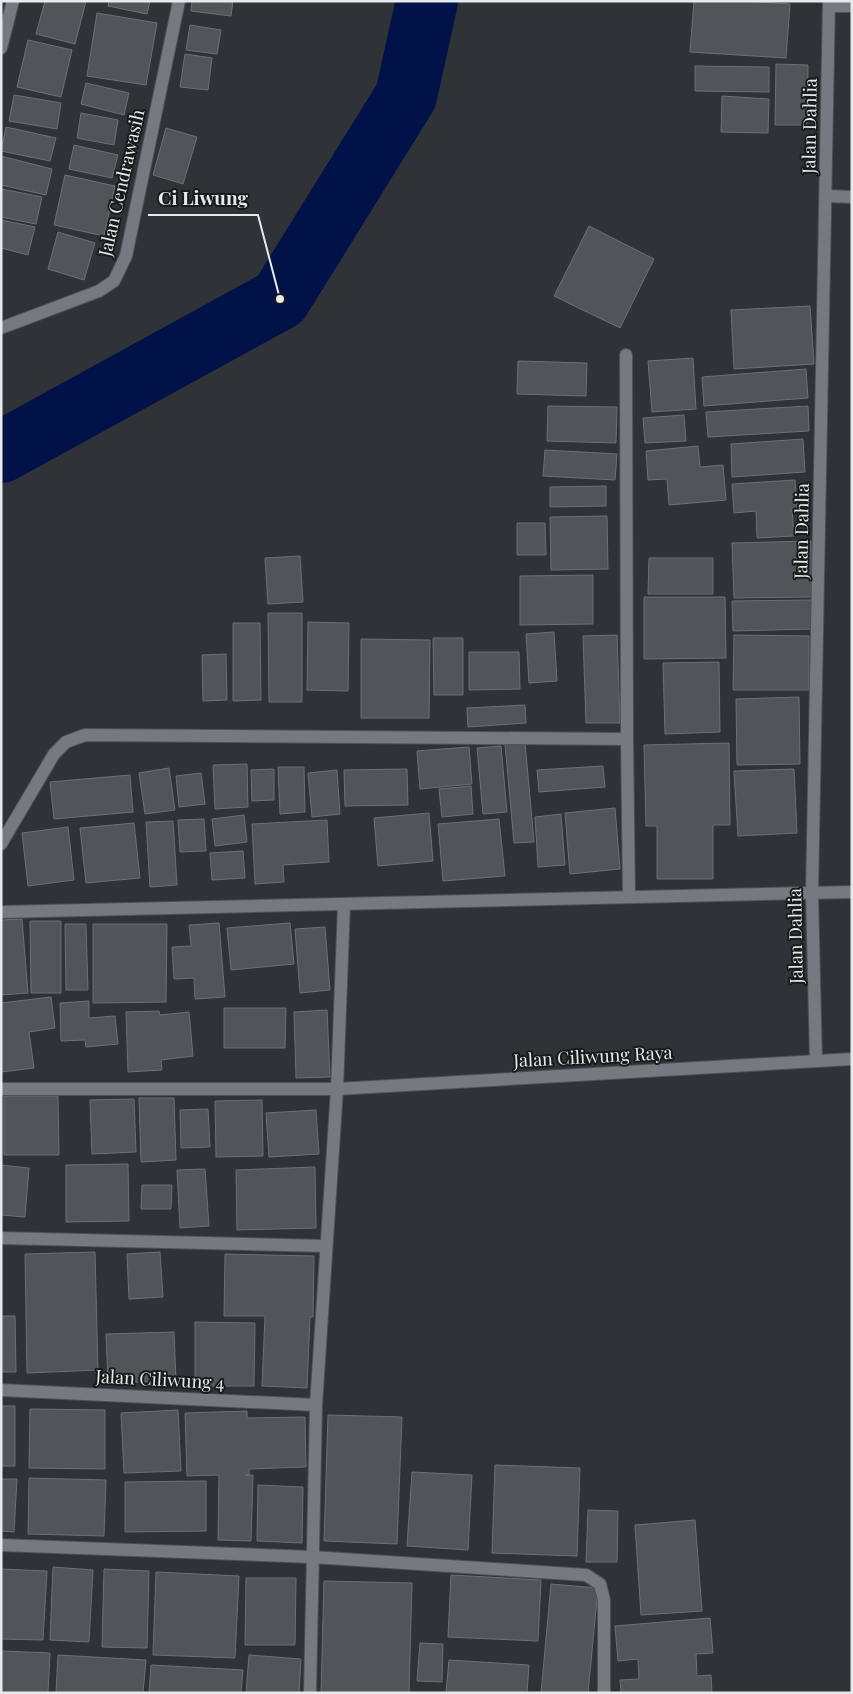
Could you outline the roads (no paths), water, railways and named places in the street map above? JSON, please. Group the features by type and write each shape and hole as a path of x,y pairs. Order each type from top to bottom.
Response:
{"street":[{"path":"1,48 14,1"},
{"name":"Jalan Cendrawasih","path":"1,328 99,291 114,280 126,256 178,1"},
{"path":"829,3 852,6"},
{"name":"Jalan Dahlia","path":"816,1061 812,894 829,3"},
{"path":"826,196 852,197"},
{"path":"626,355 626,739 629,897"},
{"path":"1,844 54,754 66,742 85,735 626,739"},
{"path":"1,912 852,892"},
{"path":"310,1693 316,1405 336,1089 344,904"},
{"name":"Jalan Ciliwung Raya","path":"1,1089 336,1089 852,1059"},
{"path":"1,1238 326,1246"},
{"name":"Jalan Ciliwung 4","path":"1,1390 316,1405"},
{"path":"1,1545 312,1557 586,1575 600,1584 604,1600 604,1693"}],"waterway":[{"path":"1,452 280,299 406,96 427,1"}],"place":[{"name":"Ci Liwung","path":"280,299"}]}
